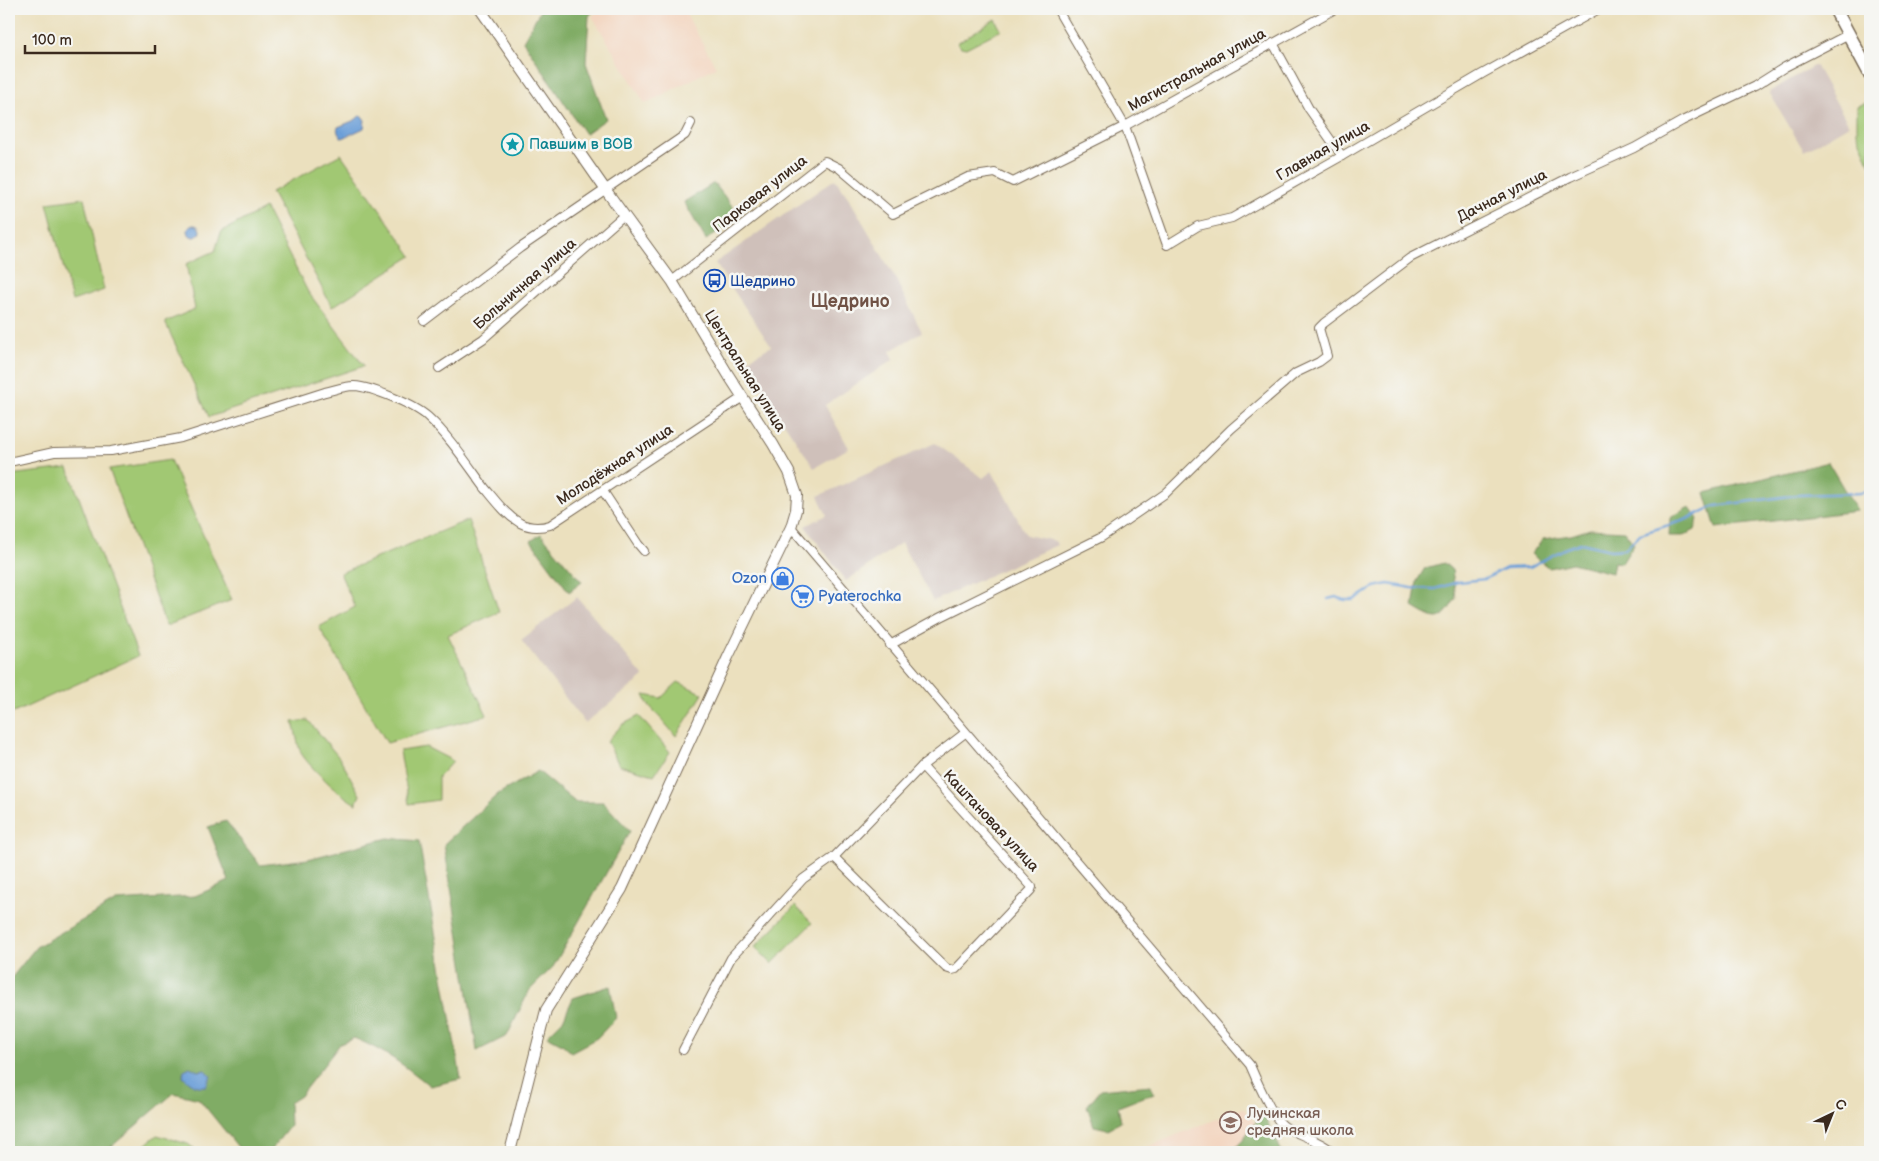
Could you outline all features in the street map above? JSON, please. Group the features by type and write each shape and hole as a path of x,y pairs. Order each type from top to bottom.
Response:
{"highway":[{"path":"1840,10 1849,34 1870,74"}],"street":[{"path":"1057,9 1125,126"},
{"name":"Магистральная улица","path":"968,177 995,173 1013,182 1125,126 1335,9"},
{"name":"Главная улица","path":"1125,126 1168,245 1198,226 1232,218 1599,9"},
{"name":"Центральная улица","path":"482,10 605,189 672,281 777,451 789,472 797,495 791,527 683,754 622,889 546,1010 510,1152"},
{"name":"Дачная улица","path":"890,645 941,616 1102,537 1166,493 1225,434 1296,374 1327,356 1319,328 1324,322 1410,258 1570,177 1634,148 1849,34"},
{"path":"1273,43 1309,109 1342,156"},
{"name":"Больничная улица","path":"424,321 520,248 685,135 691,124"},
{"name":"Парковая улица","path":"672,281 825,161 839,168 892,214 968,177"},
{"name":"Больничная улица","path":"439,368 483,339 624,215"},
{"name":"Молодёжная улица","path":"9,462 54,452 111,451 181,438 347,386 365,388 418,409 443,434 500,507 522,524 534,528 542,528 550,525 743,397"},
{"path":"602,491 644,551"},
{"path":"791,527 1250,1065 1264,1097 1283,1126 1325,1145 1333,1152"},
{"name":"Каштановая улица","path":"683,1050 731,958 803,879 834,857 922,766 965,733"},
{"name":"Каштановая улица","path":"834,857 946,968 956,969 1032,887 922,766"}],"shaded area":[{"path":"601,9 683,9 716,67 645,104 592,16"},
{"path":"1815,65 1849,125 1804,151 1769,92"},
{"path":"835,179 850,200 894,276 922,332 890,351 894,359 825,405 849,448 814,468 744,362 771,346 715,263"},
{"path":"935,443 983,478 992,471 1026,535 1055,541 1057,545 933,601 901,543 846,581 805,526 827,515 818,496"},
{"path":"577,597 644,677 585,723 521,640"},
{"name":"Лучинская средняя школа","path":"1243,1108 1266,1137 1271,1152 1135,1152"}],"green space":[{"path":"541,9 596,9 589,16 586,63 606,119 585,134 523,41"},
{"path":"995,19 1001,30 966,48 961,47 957,43"},
{"path":"1870,102 1870,165 1857,133 1857,106"},
{"path":"341,154 412,256 332,307 271,192"},
{"path":"714,183 740,216 706,240 684,202"},
{"path":"84,198 104,290 72,301 47,203"},
{"path":"265,208 308,292 364,366 209,417 165,322 195,309 186,264 215,251 221,232"},
{"path":"170,460 232,600 166,626 109,469"},
{"path":"1828,462 1857,511 1716,528 1705,493"},
{"path":"68,468 138,656 9,715 9,475"},
{"path":"1689,507 1698,519 1695,530 1683,536 1669,536 1670,518"},
{"path":"468,520 499,612 448,635 487,715 387,743 319,627 355,607 340,573"},
{"path":"1590,529 1624,531 1634,544 1622,563 1614,562 1612,573 1572,563 1549,568 1531,554 1543,539 1571,535"},
{"path":"541,534 582,582 569,592 531,541"},
{"path":"1444,563 1452,570 1456,598 1442,616 1433,618 1413,607 1417,581 1425,568"},
{"path":"678,682 703,694 676,736 648,704 644,695 661,698"},
{"path":"639,716 670,752 654,775 619,765 607,741 622,725"},
{"path":"308,720 341,760 360,795 356,804 326,781 301,753 293,722"},
{"path":"426,747 453,761 438,777 438,800 409,804 400,751"},
{"path":"538,771 575,802 603,802 630,831 553,967 529,991 507,1036 477,1051 444,844 498,794"},
{"path":"226,821 260,865 308,859 388,838 419,841 461,1079 430,1086 394,1059 354,1038 340,1044 300,1096 289,1103 290,1126 269,1152 242,1152 199,1099 174,1093 105,1152 9,1152 9,981 36,947 116,901 195,896 229,881 208,827"},
{"path":"795,906 812,923 772,964 755,947"},
{"path":"610,986 616,1018 597,1038 571,1052 562,1044 547,1036 563,1020 573,998"},
{"path":"1151,1085 1154,1093 1118,1107 1121,1122 1108,1129 1094,1126 1087,1106 1100,1090"},
{"path":"1263,1113 1282,1152 1233,1152"},
{"path":"157,1135 188,1144 198,1152 136,1152"}],"water":[{"path":"361,115 365,120 364,128 343,138 340,136 338,127 355,120"},
{"path":"192,225 196,225 200,231 196,237 192,237 188,233 188,229"},
{"path":"190,1067 198,1071 205,1070 211,1076 206,1086 193,1084 183,1076 184,1070"}],"waterway":[{"path":"1328,599 1336,597 1354,600 1375,587 1388,584 1435,589 1458,582 1485,579 1506,568 1530,567 1566,548 1581,543 1611,550 1625,549 1640,534 1685,520 1715,506 1797,495 1870,491"}],"place":[{"name":"Павшим в ВОВ","path":"513,144"},
{"name":"Щедрино","path":"714,281"},
{"name":"Ozon","path":"783,578"},
{"name":"Pyaterochka","path":"802,596"},
{"name":"Лучинская средняя школа","path":"1231,1122"}],"district":[{"name":"Щедрино","path":"850,301"}]}
